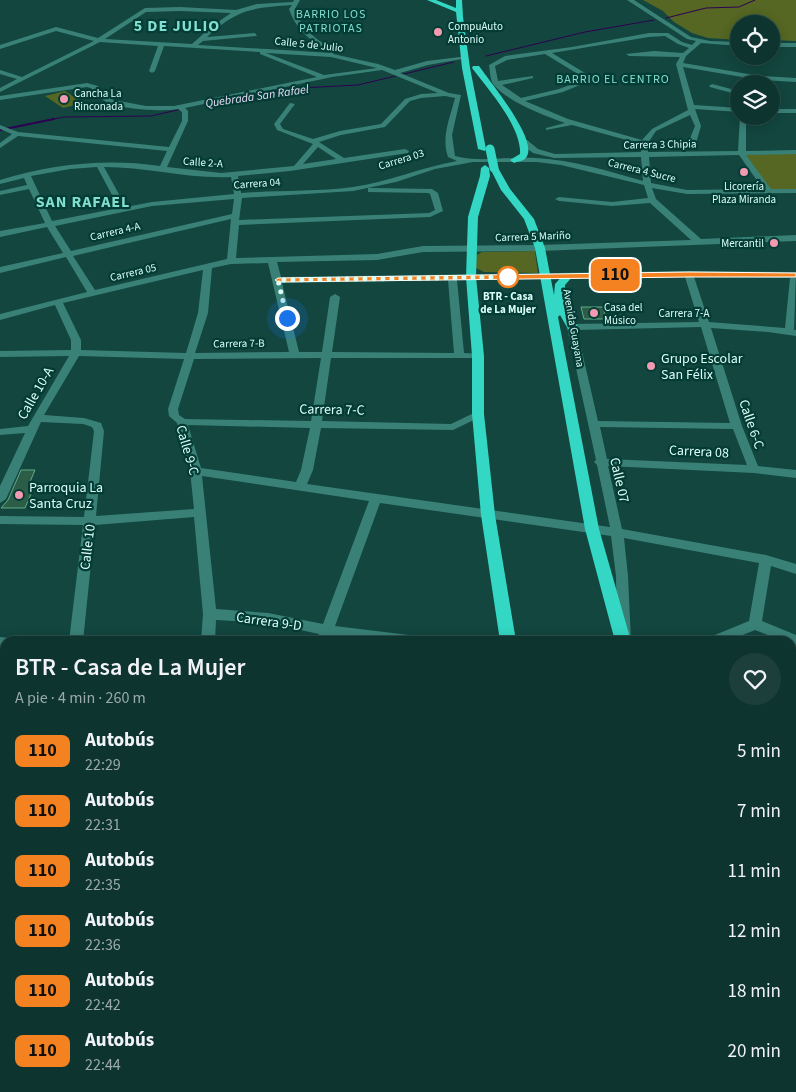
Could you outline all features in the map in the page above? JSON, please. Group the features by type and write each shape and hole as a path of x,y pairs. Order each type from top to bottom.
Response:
{"highway":[{"path":"430,0 458,11"},
{"name":"Avenida Guayana","path":"458,0 466,68 490,168 529,220 540,248 592,529 623,636"},
{"path":"468,10 479,86"},
{"path":"460,96 466,68"},
{"path":"476,68 516,122 524,142 525,153 524,156 514,160"},
{"name":"Avenida Guayana","path":"484,113 486,149"},
{"name":"Avenida Guayana","path":"490,168 485,176 473,217 471,277 478,356 478,414 488,515 507,636"},
{"path":"553,317 560,303 560,284 568,276"},
{"path":"546,283 560,303 572,327"}],"street":[{"path":"630,0 686,37 700,41 730,43"},
{"path":"0,90 99,40 141,12 156,9 236,12 297,2"},
{"path":"297,2 292,9 294,17 305,32 318,44 340,56"},
{"path":"193,47 200,39 236,12"},
{"name":"Calle 5 de Julio","path":"32,37 61,29 85,38 99,40 319,53 340,56 385,68 448,95 460,96"},
{"path":"644,143 572,123 519,100 497,84 492,65 499,59 660,34 671,36 680,43 693,47"},
{"path":"200,39 255,35"},
{"path":"0,47 32,37 47,38"},
{"path":"69,38 85,38"},
{"path":"693,142 698,126 679,64 684,55 700,41"},
{"path":"152,71 161,45"},
{"path":"780,45 793,45 796,53"},
{"path":"251,48 324,77"},
{"path":"519,100 560,91 589,80 588,77 545,52"},
{"path":"629,54 654,52 684,55"},
{"path":"295,66 319,53"},
{"path":"400,74 427,63 466,57"},
{"path":"679,64 760,78 796,80"},
{"path":"0,98 87,85 96,87 104,97 112,102 146,108 182,109 324,77 385,68"},
{"path":"0,72 22,79"},
{"path":"497,84 531,77"},
{"path":"712,86 730,91"},
{"path":"298,166 315,142 340,133 383,126 405,100 411,97 448,95"},
{"path":"460,96 448,140 452,157 466,161"},
{"path":"292,104 277,124 278,127 286,133 315,142 341,159"},
{"path":"163,168 185,121 182,109"},
{"path":"699,242 652,200 647,184 644,143 654,130 692,109 730,110"},
{"path":"780,111 796,110"},
{"path":"548,129 572,123"},
{"path":"743,125 742,154 769,192"},
{"path":"3,129 17,134 172,149"},
{"path":"0,146 17,134"},
{"path":"524,142 536,152 566,156"},
{"name":"Calle 2-A","path":"1,182 26,174 99,164 163,168 210,176 405,151"},
{"name":"Carrera 3 Chipia","path":"524,156 645,156 796,152"},
{"name":"Carrera 03","path":"286,193 356,184 428,162 452,157 524,156"},
{"name":"Carrera 4 Sucre","path":"514,160 561,163 687,192 795,193"},
{"name":"Carrera 04","path":"0,234 123,208 238,196 353,189 392,180 434,166 466,161 514,160"},
{"path":"99,164 123,208"},
{"path":"26,174 50,223 92,293"},
{"path":"231,261 238,196 234,174"},
{"path":"0,193 32,186"},
{"name":"Carrera 4-A","path":"0,270 235,219 430,215 439,211 434,193 429,191 353,189"},
{"path":"559,199 612,204 652,200"},
{"name":"Carrera 5 Mariño","path":"272,260 377,257 423,249 540,248 796,238"},
{"path":"272,260 295,355"},
{"name":"Carrera 05","path":"0,317 92,293 231,261 272,260"},
{"name":"Calle 9-C","path":"208,266 203,313 173,409 174,416 182,422 196,471 210,614 208,636"},
{"name":"Calle 6-C","path":"689,274 737,426 754,469"},
{"path":"278,280 471,277 546,283 568,276 795,275 793,332"},
{"path":"452,278 459,356"},
{"path":"300,488 307,470 316,424 335,297"},
{"path":"58,302 76,340 76,353"},
{"name":"Carrera 7-A","path":"572,327 706,325 775,329 793,332"},
{"name":"Calle 07","path":"572,327 600,462 617,532 622,576 624,636"},
{"name":"Calle 10-A","path":"0,499 34,424 76,353"},
{"name":"Carrera 7-B","path":"0,354 478,356"},
{"name":"Carrera 7-C","path":"182,422 453,427 478,414"},
{"name":"Calle 10","path":"34,424 84,421 97,425 90,520 77,636"},
{"path":"0,432 34,424"},
{"path":"593,424 737,426"},
{"name":"Carrera 08","path":"600,462 754,469 796,474"},
{"path":"196,471 300,488 617,532 766,560 796,569"},
{"path":"325,636 376,498"},
{"path":"0,520 90,520 199,512"},
{"path":"755,624 766,560"},
{"name":"Carrera 9-D","path":"210,614 268,618 325,636"},
{"path":"727,636 755,624 782,636"}],"green space":[{"path":"643,0 796,0 796,41 780,40 780,15 730,15 730,39 708,38 692,33 674,22 663,11"},
{"name":"Cancha La Rinconada","path":"65,91 83,103 63,108 45,96"},
{"path":"796,153 796,190 771,191 745,155"},
{"path":"535,251 538,273 484,272 476,268 475,256 482,252"}],"building":[{"name":"Casa del Músico","path":"581,307 603,307 606,319 584,319"},
{"name":"Parroquia La Santa Cruz","path":"21,470 35,470 30,482 36,482 25,508 1,508 8,500"}],"waterway":[{"name":"Quebrada San Rafael","path":"666,18 706,8 739,7 755,0"},
{"name":"Quebrada San Rafael","path":"486,56 585,32 654,20"},
{"name":"Quebrada San Rafael","path":"237,97 300,88 358,85 454,62"},
{"name":"Quebrada San Rafael","path":"48,120 64,117 151,116 182,109"},
{"name":"Quebrada San Rafael","path":"0,130 54,119"}],"bus line":[{"name":"110","path":"278,280 689,274 796,275"}],"place":[{"name":"CompuAuto Antonio","path":"438,32"},
{"name":"Cancha La Rinconada","path":"64,99"},
{"name":"Licorería Plaza Miranda","path":"744,172"},
{"name":"Mercantil","path":"774,243"},
{"name":"BTR - Casa de La Mujer","path":"508,277"},
{"name":"Casa del Músico","path":"594,313"},
{"name":"Grupo Escolar San Félix","path":"651,366"},
{"name":"Parroquia La Santa Cruz","path":"19,495"}],"district":[{"name":"BARRIO LOS PATRIOTAS","path":"331,21"},
{"name":"5 DE JULIO","path":"177,25"},
{"name":"BARRIO EL CENTRO","path":"613,79"},
{"name":"SAN RAFAEL","path":"83,201"}],"route":[{"path":"287,318 278,280 508,277"}]}
